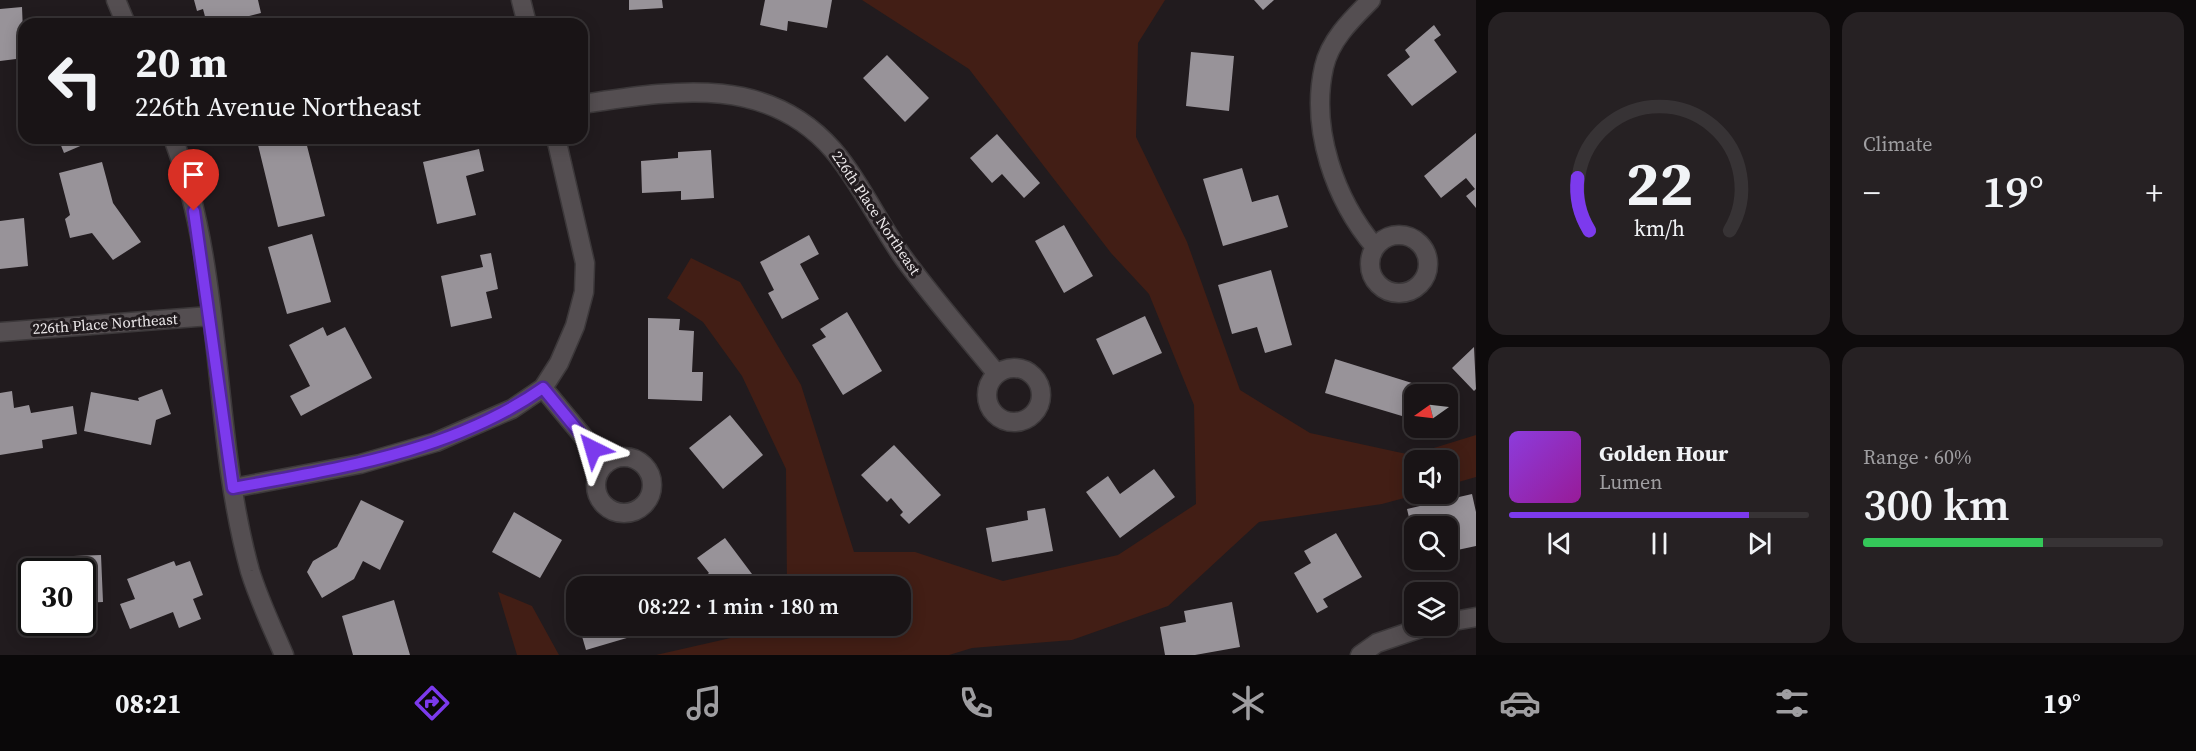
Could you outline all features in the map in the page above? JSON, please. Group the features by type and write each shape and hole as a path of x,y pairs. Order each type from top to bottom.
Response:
{"street":[{"path":"116,0 124,18"},
{"path":"521,0 526,18"},
{"path":"1371,0 1336,39 1324,66 1321,97 1323,131 1333,173 1343,199 1359,228 1375,247"},
{"name":"226th Place Northeast","path":"588,103 658,93 721,92 779,107 808,127 833,150 905,260 997,374"},
{"path":"175,144 199,230 233,488 250,571 284,655"},
{"path":"233,488 360,465 436,442 512,409 543,388 559,363 584,292 585,263 557,144"},
{"name":"226th Place Northeast","path":"0,332 210,316"},
{"path":"543,388 606,464"},
{"path":"1458,620 1476,617"},
{"path":"1360,655 1377,643 1404,634"}],"shaded area":[{"path":"862,0 1165,0 1138,43 1136,137 1187,242 1240,390 1310,433 1404,453 1404,498 1382,504 1259,522 1168,606 1072,640 972,648 949,655 656,655 736,636 911,636 911,576 787,576 786,469 742,376 703,322 667,298 691,258 740,282 801,385 854,552 915,552 1003,581 1118,555 1196,504 1194,405 1149,294 1111,253 969,69"},
{"path":"1476,435 1476,477 1458,482 1458,450 1427,450"},
{"path":"498,592 532,606 559,655 517,655"}],"building":[{"path":"194,0 258,0 261,13 241,18 205,18 203,9 197,11"},
{"path":"629,0 662,0 663,8 629,10"},
{"path":"765,0 832,0 827,28 788,21 787,31 760,25"},
{"path":"1254,0 1274,0 1263,10"},
{"path":"22,7 22,18 18,18 18,59 0,61 0,9"},
{"path":"1434,25 1441,35 1434,40 1457,72 1412,106 1387,75 1410,57 1405,50"},
{"path":"1191,52 1234,56 1229,111 1186,106"},
{"path":"887,55 929,98 905,122 863,78"},
{"path":"1476,133 1476,208 1466,196 1475,189 1466,178 1441,198 1424,176"},
{"path":"997,134 1040,183 1024,198 1002,174 992,183 970,158"},
{"path":"60,144 85,144 64,153"},
{"path":"307,144 325,216 278,227 258,145"},
{"path":"479,149 484,171 466,176 476,215 437,224 423,162"},
{"path":"711,150 714,198 681,200 681,191 642,193 641,161 678,158 678,152"},
{"path":"102,162 113,203 141,242 113,260 92,233 70,238 65,219 70,215 59,173"},
{"path":"1242,168 1252,202 1278,195 1288,227 1223,246 1203,179"},
{"path":"24,218 28,266 0,269 0,221"},
{"path":"1064,225 1093,276 1064,293 1035,241"},
{"path":"312,234 331,302 287,314 268,247"},
{"path":"809,235 819,254 800,264 819,299 782,319 768,293 774,290 760,262"},
{"path":"491,253 498,289 486,292 492,318 451,327 441,276 483,267 480,255"},
{"path":"1271,270 1292,345 1265,353 1257,327 1232,334 1218,285"},
{"path":"847,312 882,371 843,395 812,345 826,337 820,329"},
{"path":"1145,316 1162,353 1113,375 1096,339"},
{"path":"648,318 680,319 679,330 694,331 692,372 703,372 702,401 648,399"},
{"path":"323,327 327,336 345,327 372,378 301,416 290,396 310,386 289,345"},
{"path":"1474,347 1476,389 1474,391 1452,368"},
{"path":"1335,359 1412,383 1404,384 1402,416 1325,393"},
{"path":"162,389 171,414 156,420 151,445 84,431 91,392 139,401 138,398"},
{"path":"12,391 14,408 29,405 31,413 73,406 77,434 42,440 43,448 0,455 0,393"},
{"path":"730,415 763,455 723,489 689,448"},
{"path":"894,445 941,495 909,524 900,515 903,512 891,498 887,502 861,475"},
{"path":"1154,469 1175,497 1120,538 1086,492 1108,476 1120,494"},
{"path":"1472,494 1476,512 1476,546 1458,550 1458,516 1409,516 1407,509 1429,504 1458,504 1458,497"},
{"path":"361,500 404,521 380,570 363,561 354,579 322,598 307,572 313,561 337,547"},
{"path":"1045,508 1053,551 992,562 986,528 1028,520 1027,511"},
{"path":"514,512 562,540 540,578 492,552"},
{"path":"1336,533 1362,577 1323,599 1328,607 1317,613 1294,573 1311,563 1304,551"},
{"path":"725,538 754,576 705,576 709,573 697,558"},
{"path":"101,555 103,602 96,602 96,558 46,557"},
{"path":"174,561 176,566 190,561 203,595 193,599 201,619 179,628 173,612 130,629 120,604 135,599 127,579"},
{"path":"394,600 410,655 353,655 342,616"},
{"path":"1232,602 1240,647 1195,655 1165,655 1160,627 1186,622 1184,611"},
{"path":"582,636 634,636 586,650"}],"route":[{"path":"194,211 199,230 233,488 360,465 436,442 512,409 543,388 593,449"}]}
